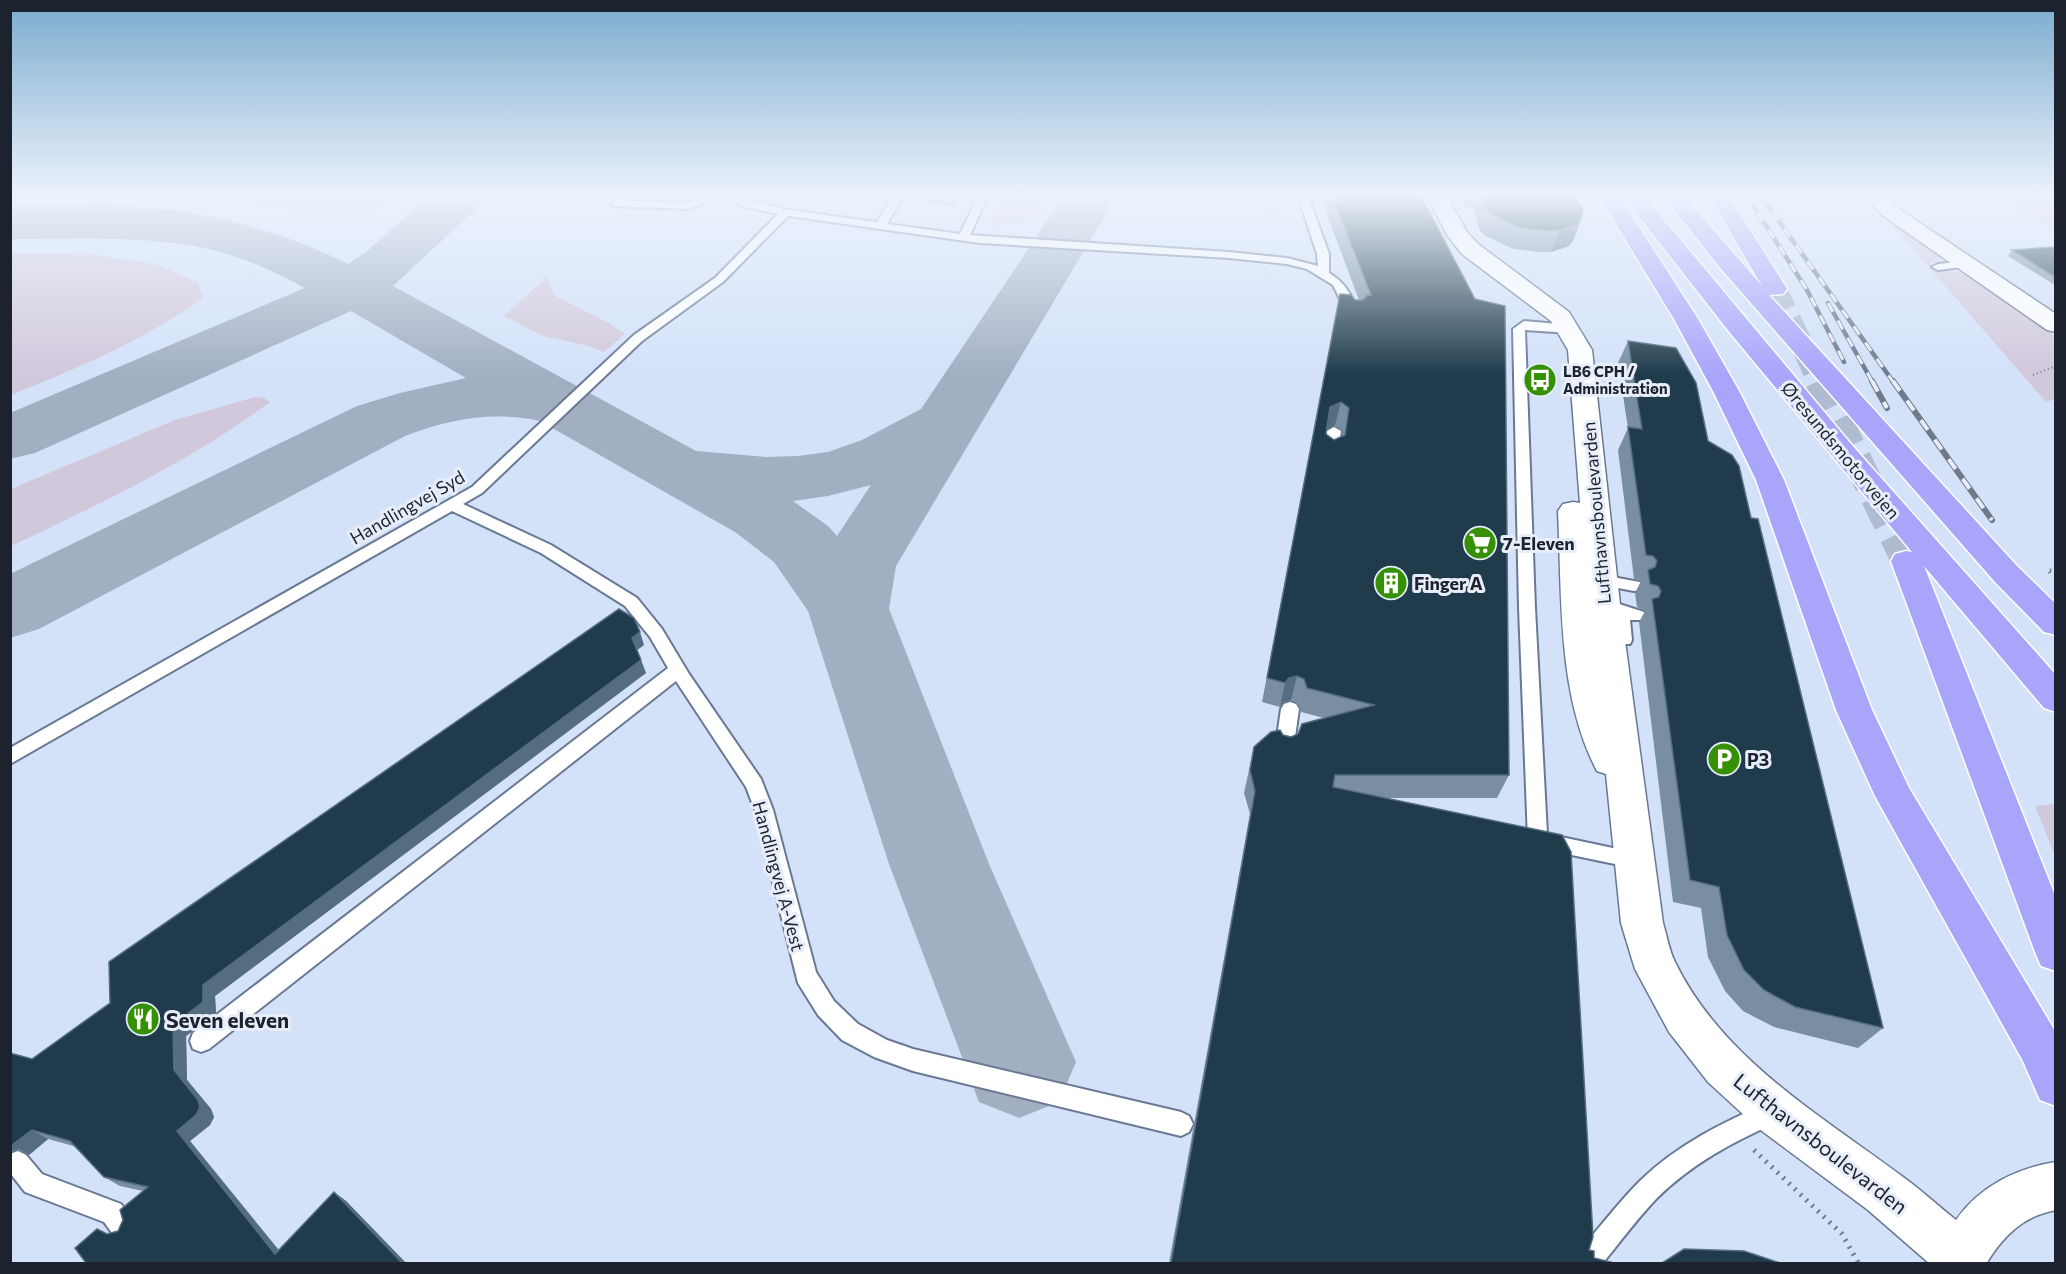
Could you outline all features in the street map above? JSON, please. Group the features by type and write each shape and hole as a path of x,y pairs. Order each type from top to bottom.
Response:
{"highway":[{"path":"1646,255 1686,319 1770,480 1854,710 1894,796 2039,1046 2055,1084"},
{"name":"Øresundsmotorvejen","path":"1680,255 1887,506 2055,699"},
{"name":"Øresundsmotorvejen","path":"1722,255 2006,574 2055,624"},
{"path":"1755,255 1775,289"},
{"path":"1906,561 2055,952"}],"street":[{"name":"Lufthavnsboulevarden","path":"1458,255 1469,266 1559,328"},
{"name":"Lufthavnsboulevarden","path":"1479,255 1562,317 1559,328 1559,345 1604,597 1641,923 1656,969 1684,1017 1724,1066 1774,1112 1885,1193 1961,1261"},
{"path":"1954,255 2055,324"},
{"name":"Lufthavnsboulevarden","path":"1604,597 1588,700 1630,816"},
{"path":"1961,1261 1981,1225 2007,1201 2042,1187 2055,1186"}],"lane":[{"name":"Handlingvej Syd","path":"10,757 477,490 638,338 719,280 743,255"},
{"path":"1234,255 1287,261 1324,273 1337,283 1353,313"},
{"path":"1323,255 1324,273"},
{"path":"1938,267 1966,264"},
{"path":"1559,328 1524,325 1519,329 1526,596 1538,840 1634,860"},
{"path":"1330,458 1334,431"},
{"name":"Handlingvej A-Vest","path":"452,505 546,549 631,602 656,633 754,784 764,810 806,976 826,1008 850,1032 882,1049 913,1060 1181,1124"},
{"path":"1604,597 1634,586"},
{"path":"201,1041 678,670"},
{"path":"1284,751 1290,709"},
{"path":"1585,1263 1657,1181 1701,1147 1732,1130 1774,1112"},
{"path":"18,1162 34,1183 112,1213 124,1228"}],"path":[{"path":"2033,375 2055,366"},
{"path":"2055,570 2048,570 2055,580"}],"shaded area":[{"path":"11,255 99,255 158,265 198,283 203,298 158,327 86,364 11,395"},
{"path":"1919,255 1939,255 1938,261 1930,263 1942,271 1965,273 2055,336 2055,399 2046,402"},
{"path":"547,277 555,296 607,322 625,334 604,352 586,345 543,336 504,316"},
{"path":"255,397 264,398 270,402 177,462 111,498 11,546 11,489 175,420"},
{"path":"2056,804 2055,856 2035,806"}],"building":[{"path":"1355,255 1452,255 1475,299 1505,306 1509,775 1335,775 1333,787 1562,835 1571,852 1593,1237 1589,1250 1594,1251 1594,1258 1614,1263 1171,1263 1255,791 1250,770 1254,747 1271,732 1280,730 1283,735 1291,737 1298,734 1302,724 1374,705 1307,688 1304,679 1297,676 1289,678 1285,683 1267,678 1340,294 1351,295 1355,300 1363,300 1367,295 1371,295","holes":["1341,402 1349,408 1345,435 1334,440 1326,434 1330,407"]},
{"path":"2021,255 2055,255 2055,277"},
{"name":"P3","path":"1628,341 1676,348 1696,383 1708,441 1732,455 1739,466 1751,518 1758,519 1883,1028 1795,1007 1764,990 1744,970 1727,935 1719,887 1690,880 1652,599 1659,597 1661,591 1658,586 1650,584 1648,570 1655,567 1657,561 1653,556 1646,555 1628,427 1642,429"},
{"path":"619,609 634,618 640,632 632,638 641,660 203,985 203,1002 173,1025 174,1070 198,1100 200,1107 196,1115 177,1131 275,1254 334,1192 402,1263 86,1263 75,1248 97,1229 107,1234 118,1231 123,1220 120,1210 148,1187 104,1177 70,1141 32,1130 12,1145 10,1144 10,1053 32,1059 110,1003 109,962"},
{"path":"1684,1249 1744,1251 1780,1263 1662,1263"}],"taxiway":[{"path":"285,255 352,289"},
{"path":"352,289 395,255"},
{"path":"848,609 857,566 1053,255"},
{"path":"10,438 255,333 352,289"},
{"path":"352,289 661,462 762,515 801,544 848,609"},
{"path":"10,609 381,421 402,413 466,398 508,397 553,404"},
{"path":"698,473 766,480 798,479 828,474 887,455 947,423"},
{"path":"848,609 939,864 1019,1062"}],"tunnel":[{"path":"1775,289 1820,383"},
{"path":"1819,381 1906,561"}],"railway":[{"path":"1785,255 1807,290 1844,362"},
{"path":"1803,255 1894,383"},
{"path":"1828,303 1873,383"},
{"path":"1872,381 1887,408"},
{"path":"1893,381 1992,520"}],"place":[{"name":"LB6 CPH / Administration","path":"1540,380"},
{"name":"7-Eleven","path":"1480,543"},
{"name":"Finger A","path":"1391,583"},
{"name":"P3","path":"1724,759"},
{"name":"Seven eleven","path":"143,1019"}]}
